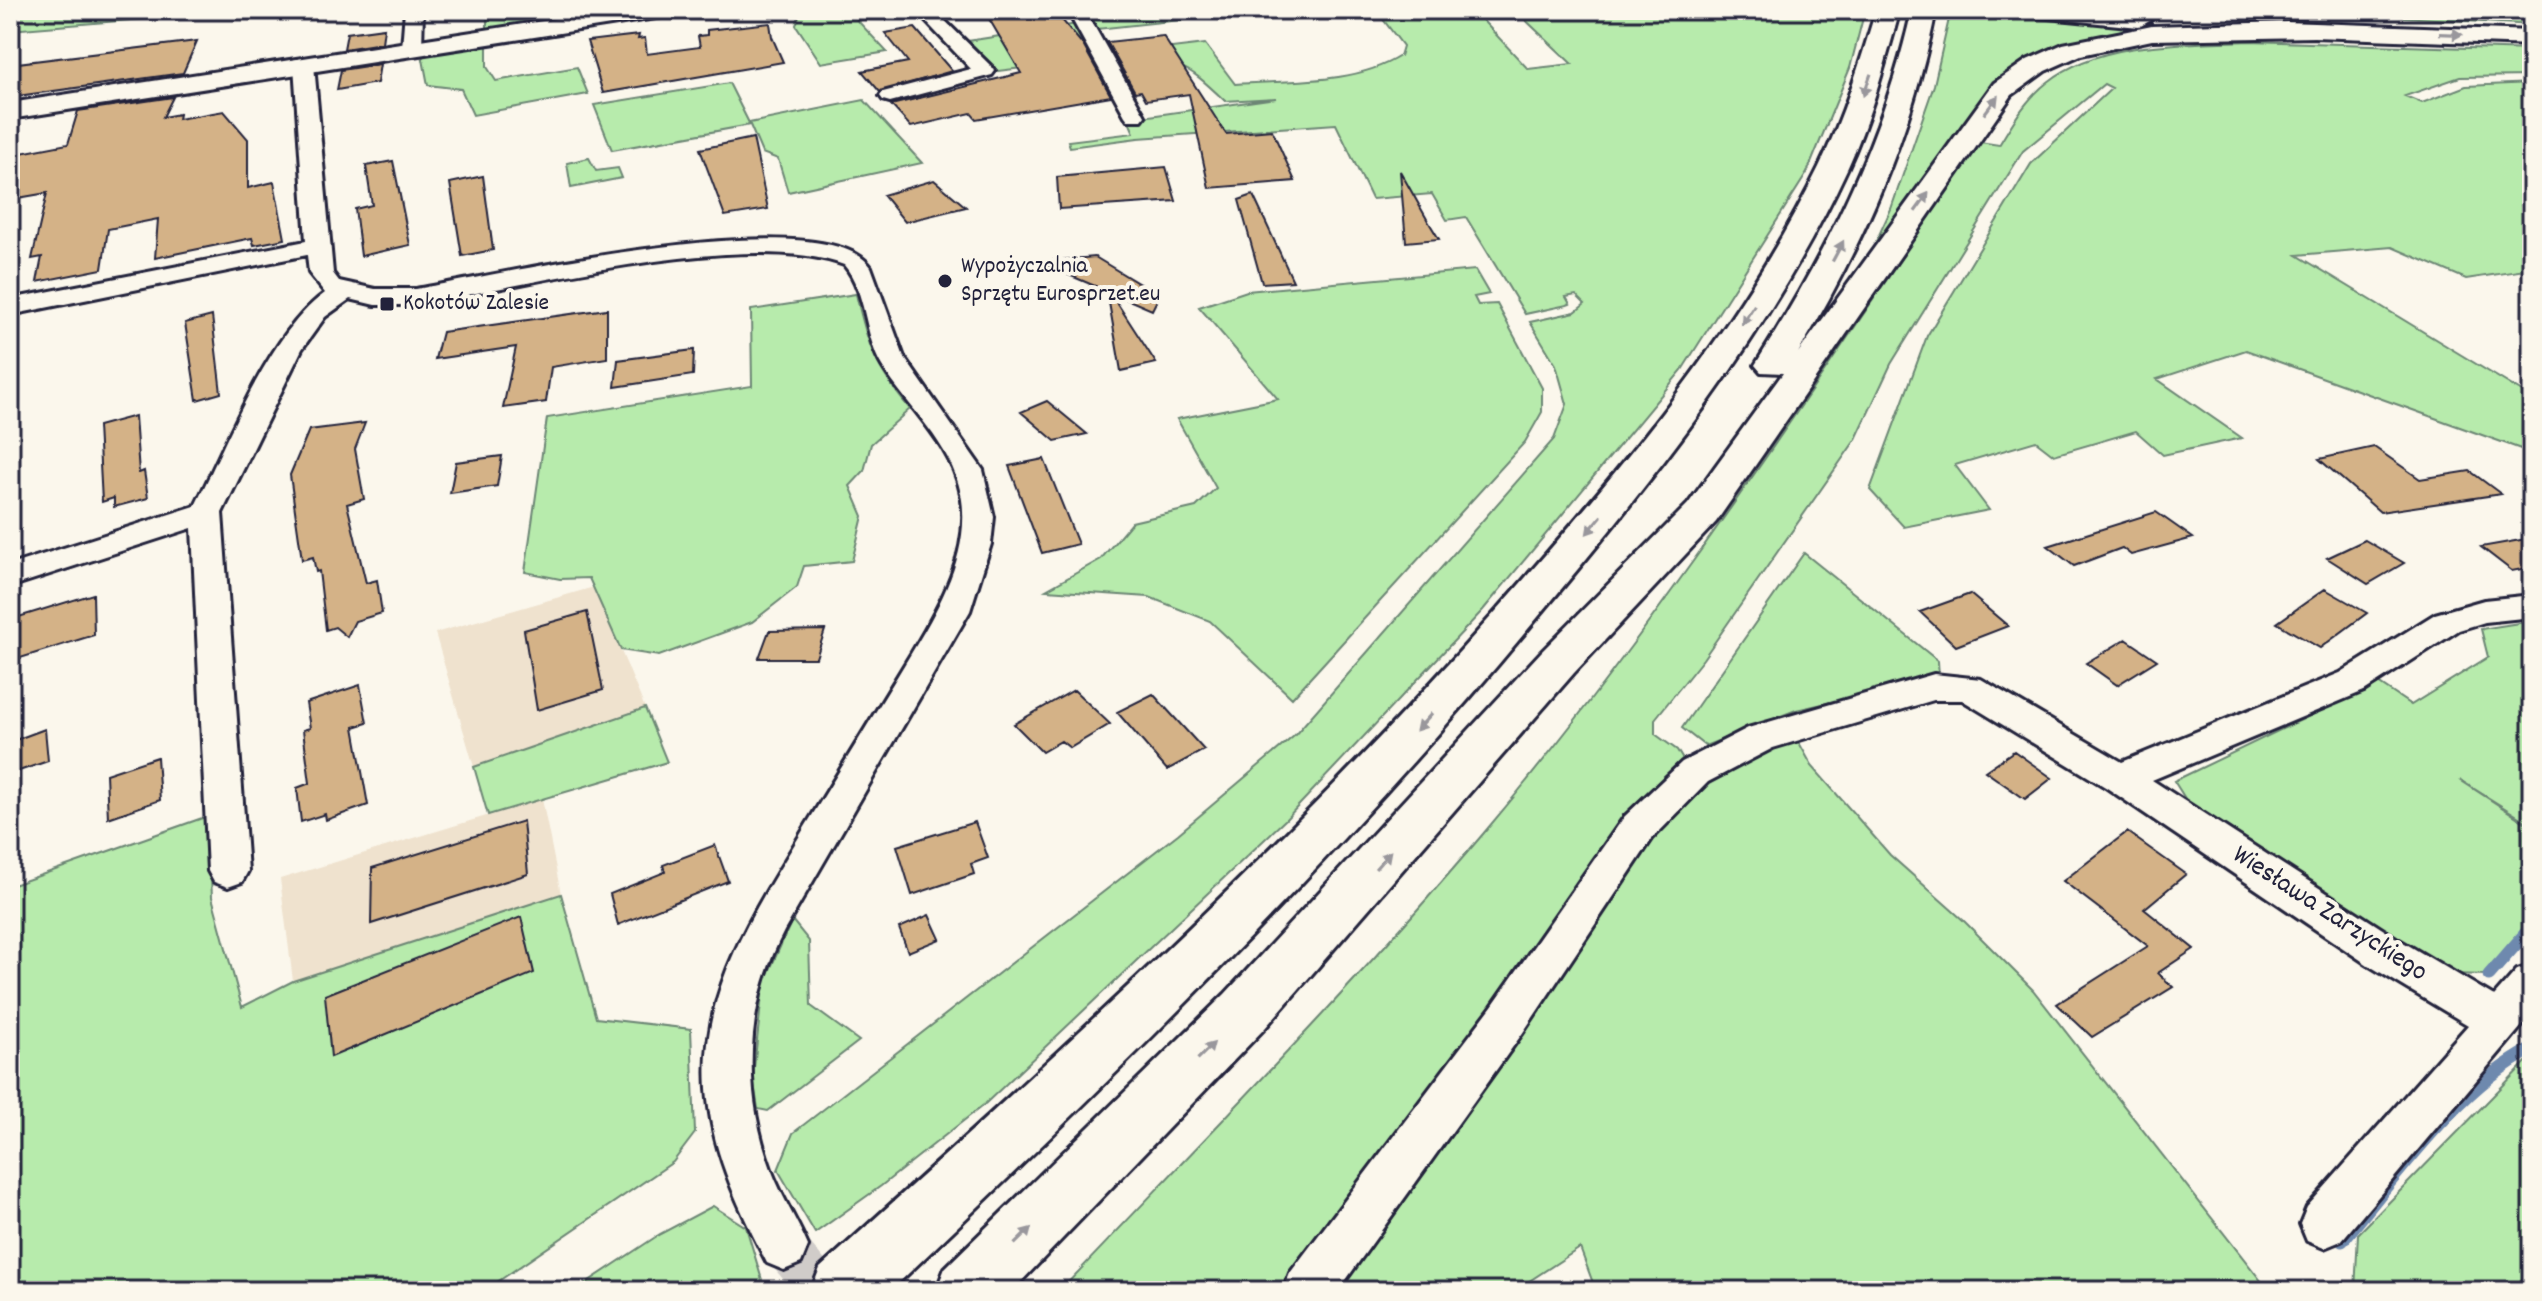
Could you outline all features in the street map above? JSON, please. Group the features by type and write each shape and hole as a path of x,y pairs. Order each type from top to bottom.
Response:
{"main road":[{"path":"10,111 662,10"},
{"path":"843,1291 1060,1091 1303,850 1412,736 1627,485 1746,319 1805,221 1861,100 1888,10"},
{"path":"1558,662 1716,451 1809,305 1849,230 1885,149 1912,67 1924,10"},
{"path":"2038,10 2162,22 2532,38"},
{"path":"968,1291 1245,1011 1558,662 1702,513 1989,108 2017,76 2052,56 2104,41 2181,33 2317,30"}],"street":[{"path":"412,48 414,10"},
{"path":"890,96 985,71 924,10"},
{"path":"1076,10 1135,116"},
{"path":"304,65 323,280 344,292 416,297 673,253 761,244 841,253 863,273 891,357 967,462 977,499 978,530 969,573 914,681 757,943 731,1017 728,1083 739,1151 756,1195 784,1246"},
{"path":"10,307 318,246"},
{"path":"228,871 207,513 289,348 316,312 344,292"},
{"path":"10,576 207,513"},
{"path":"2120,778 2352,682 2447,622 2484,611 2532,606"},
{"name":"Wiesława Zarzyckiego","path":"1308,1291 1507,1020 1638,828 1695,772 1761,738 1934,687 1969,688 2120,778 2383,952 2497,1020"},
{"path":"2324,1224 2532,983"}],"shaded area":[{"path":"594,587 645,708 474,767 435,633"},
{"path":"542,799 561,894 293,981 280,879"}],"green space":[{"path":"10,10 193,10 191,15 10,30"},
{"path":"487,10 567,10 567,17 487,29"},
{"path":"823,10 915,11 857,20 887,52 821,63 796,25 800,13"},
{"path":"1084,10 1183,10 1190,19 1097,29"},
{"path":"1376,10 1473,10 1528,69 1572,64 1515,10 1865,10 1850,68 1807,173 1682,370 1483,610 1285,820 986,1103 881,1186 815,1233 778,1170 793,1133 1178,834 1294,736 1554,439 1567,404 1556,365 1530,322 1575,312 1585,304 1576,295 1566,297 1570,304 1525,314 1466,217 1447,220 1432,194 1372,199 1336,124 1138,138 1070,147 1068,141 1134,133 1128,119 1276,98 1225,101 1188,70 1155,63 1119,66 1113,55 1205,44 1235,84 1341,77 1382,65 1400,56 1403,46"},
{"path":"1951,10 2177,30 2105,38 2061,48 2019,67 1998,82 1867,261 1891,209 1934,85"},
{"path":"2287,10 2532,10 2532,25"},
{"path":"1077,24 1095,59 998,71 968,41"},
{"path":"2249,41 2532,50 2532,76 2460,77 2405,96 2422,103 2466,86 2532,83 2532,206 2522,206 2532,218 2532,269 2466,279 2392,247 2297,255 2532,398 2532,453 2246,350 2157,379 2242,438 2163,455 2136,431 2054,455 2036,441 1955,465 1989,510 1904,527 1870,490 1927,336 2031,164 2112,88 2104,84 2023,151 1891,364 1856,439 1703,659 1655,719 1655,734 1677,750 1685,763 1295,1291 1060,1291 1380,951 1550,752 1740,494 1980,142 1999,145 2020,111 2040,89 2069,68 2093,58 2118,51 2171,44"},
{"path":"487,44 487,67 496,81 577,67 588,94 473,115 461,89 428,85 422,54"},
{"path":"729,83 749,123 864,100 922,163 788,192 778,159 762,153 750,125 612,150 594,105"},
{"path":"589,158 596,171 618,168 622,178 571,188 567,163"},
{"path":"1475,270 1489,294 1474,297 1478,305 1497,304 1542,388 1542,412 1525,442 1292,698 1210,621 1149,597 1046,590 1101,559 1132,522 1196,507 1216,488 1177,419 1278,399 1199,307 1247,291"},
{"path":"856,294 874,356 888,381 910,409 871,444 864,471 850,486 863,516 852,561 804,566 797,587 752,622 659,656 621,650 589,578 560,579 525,572 547,418 752,386 751,310"},
{"path":"1804,553 1938,661 1939,678 1796,710 1705,746 1682,728"},
{"path":"2532,621 2532,825 2460,780 2532,827 2532,928 2489,975 2446,974 2186,800 2174,781 2378,683 2411,705 2488,657 2481,629"},
{"path":"645,708 667,762 488,815 474,767"},
{"path":"1797,739 1812,766 1890,855 1963,920 2033,990 2269,1291 1596,1291 1580,1248 1514,1291 1330,1291 1634,863 1703,781"},
{"path":"208,816 212,897 242,1007 293,981 561,894 596,1018 691,1029 695,1133 673,1162 484,1291 10,1291 10,886"},
{"path":"792,920 809,941 811,1006 859,1041 768,1111 758,1109 753,1077 763,985"},
{"path":"2532,1056 2532,1268 2511,1291 2355,1291 2358,1234"},
{"path":"713,1206 746,1227 762,1280 750,1291 574,1291 660,1234"}],"building":[{"path":"1049,10 1058,15 1083,45 1111,96 976,119 971,113 911,127 891,105 1021,73 988,17"},
{"path":"770,23 772,37 783,62 603,93 587,41 639,35 638,39 645,38 647,54 700,47 698,36 707,35 707,30"},
{"path":"384,28 382,43 344,49 347,33"},
{"path":"915,28 952,71 880,92 862,71 908,62 885,33"},
{"path":"1163,36 1226,134 1272,130 1295,181 1209,188 1189,94 1146,100 1141,91 1135,92 1107,42"},
{"path":"197,41 183,73 10,97 10,64"},
{"path":"380,64 377,83 337,90 341,70"},
{"path":"173,97 163,117 179,114 178,119 224,111 248,139 248,188 274,182 285,239 254,245 252,238 155,258 158,219 108,229 102,269 37,282 42,257 32,259 47,193 18,198 19,192 10,194 10,155 68,144 78,111"},
{"path":"753,138 768,209 725,216 700,149"},
{"path":"393,161 410,245 361,256 355,209 372,205 366,166"},
{"path":"1166,167 1176,201 1059,209 1057,177"},
{"path":"1400,171 1428,221 1439,239 1406,242"},
{"path":"483,176 493,250 462,256 450,183"},
{"path":"934,180 966,207 905,222 883,195"},
{"path":"1253,195 1293,281 1262,283 1239,200"},
{"path":"1095,257 1159,296 1152,310 1110,292 1156,363 1121,371 1107,291 1038,262"},
{"path":"607,309 607,358 551,367 546,402 503,408 516,347 435,359 442,332"},
{"path":"212,316 221,393 197,400 185,323"},
{"path":"694,350 693,375 615,387 618,360"},
{"path":"1047,401 1087,434 1055,441 1021,412"},
{"path":"135,416 139,473 144,471 148,498 114,507 114,498 102,502 98,426"},
{"path":"365,423 355,449 364,499 347,504 366,583 377,580 382,613 355,621 347,637 335,627 326,630 319,571 316,572 313,557 302,560 290,475 309,430"},
{"path":"2374,447 2420,479 2470,471 2501,494 2380,512 2319,459"},
{"path":"502,456 497,486 450,493 456,462"},
{"path":"1044,459 1078,544 1042,553 1009,466"},
{"path":"2156,512 2193,538 2131,555 2122,548 2074,566 2048,546"},
{"path":"2532,538 2532,567 2512,571 2481,547"},
{"path":"2365,540 2404,563 2368,584 2327,558"},
{"path":"2325,589 2367,613 2320,648 2277,623"},
{"path":"93,594 94,635 11,661 12,619"},
{"path":"1970,594 2008,626 1956,646 1920,612"},
{"path":"587,612 603,690 537,710 524,630"},
{"path":"825,630 816,658 759,658 769,631"},
{"path":"2126,639 2157,660 2117,685 2086,663"},
{"path":"360,685 367,723 354,727 368,805 326,820 325,814 301,822 297,788 310,783 303,730 310,728 306,703"},
{"path":"1074,690 1110,724 1070,748 1061,741 1042,752 1014,724"},
{"path":"1153,694 1204,750 1167,770 1117,712"},
{"path":"45,729 48,761 10,774 10,742"},
{"path":"2014,751 2052,778 2025,799 1985,771"},
{"path":"157,757 160,800 108,818 106,774"},
{"path":"523,821 528,874 371,924 372,868"},
{"path":"975,822 988,858 971,864 974,874 912,895 897,846"},
{"path":"2127,832 2186,874 2144,909 2194,949 2158,973 2173,987 2092,1037 2057,1004 2148,946 2063,881"},
{"path":"715,845 728,881 618,925 610,894 665,872 663,865"},
{"path":"929,915 940,939 908,952 899,928"},
{"path":"521,917 534,973 331,1057 325,995"}],"waterway":[{"path":"2489,975 2532,926"},
{"path":"2342,1241 2453,1110 2478,1086 2532,1049"}],"tunnel":[{"path":"784,1246 822,1291"}],"place":[{"name":"Wypożyczalnia Sprzętu Eurosprzet.eu","path":"945,281"},
{"name":"Kokotów Zalesie","path":"387,304"}]}
